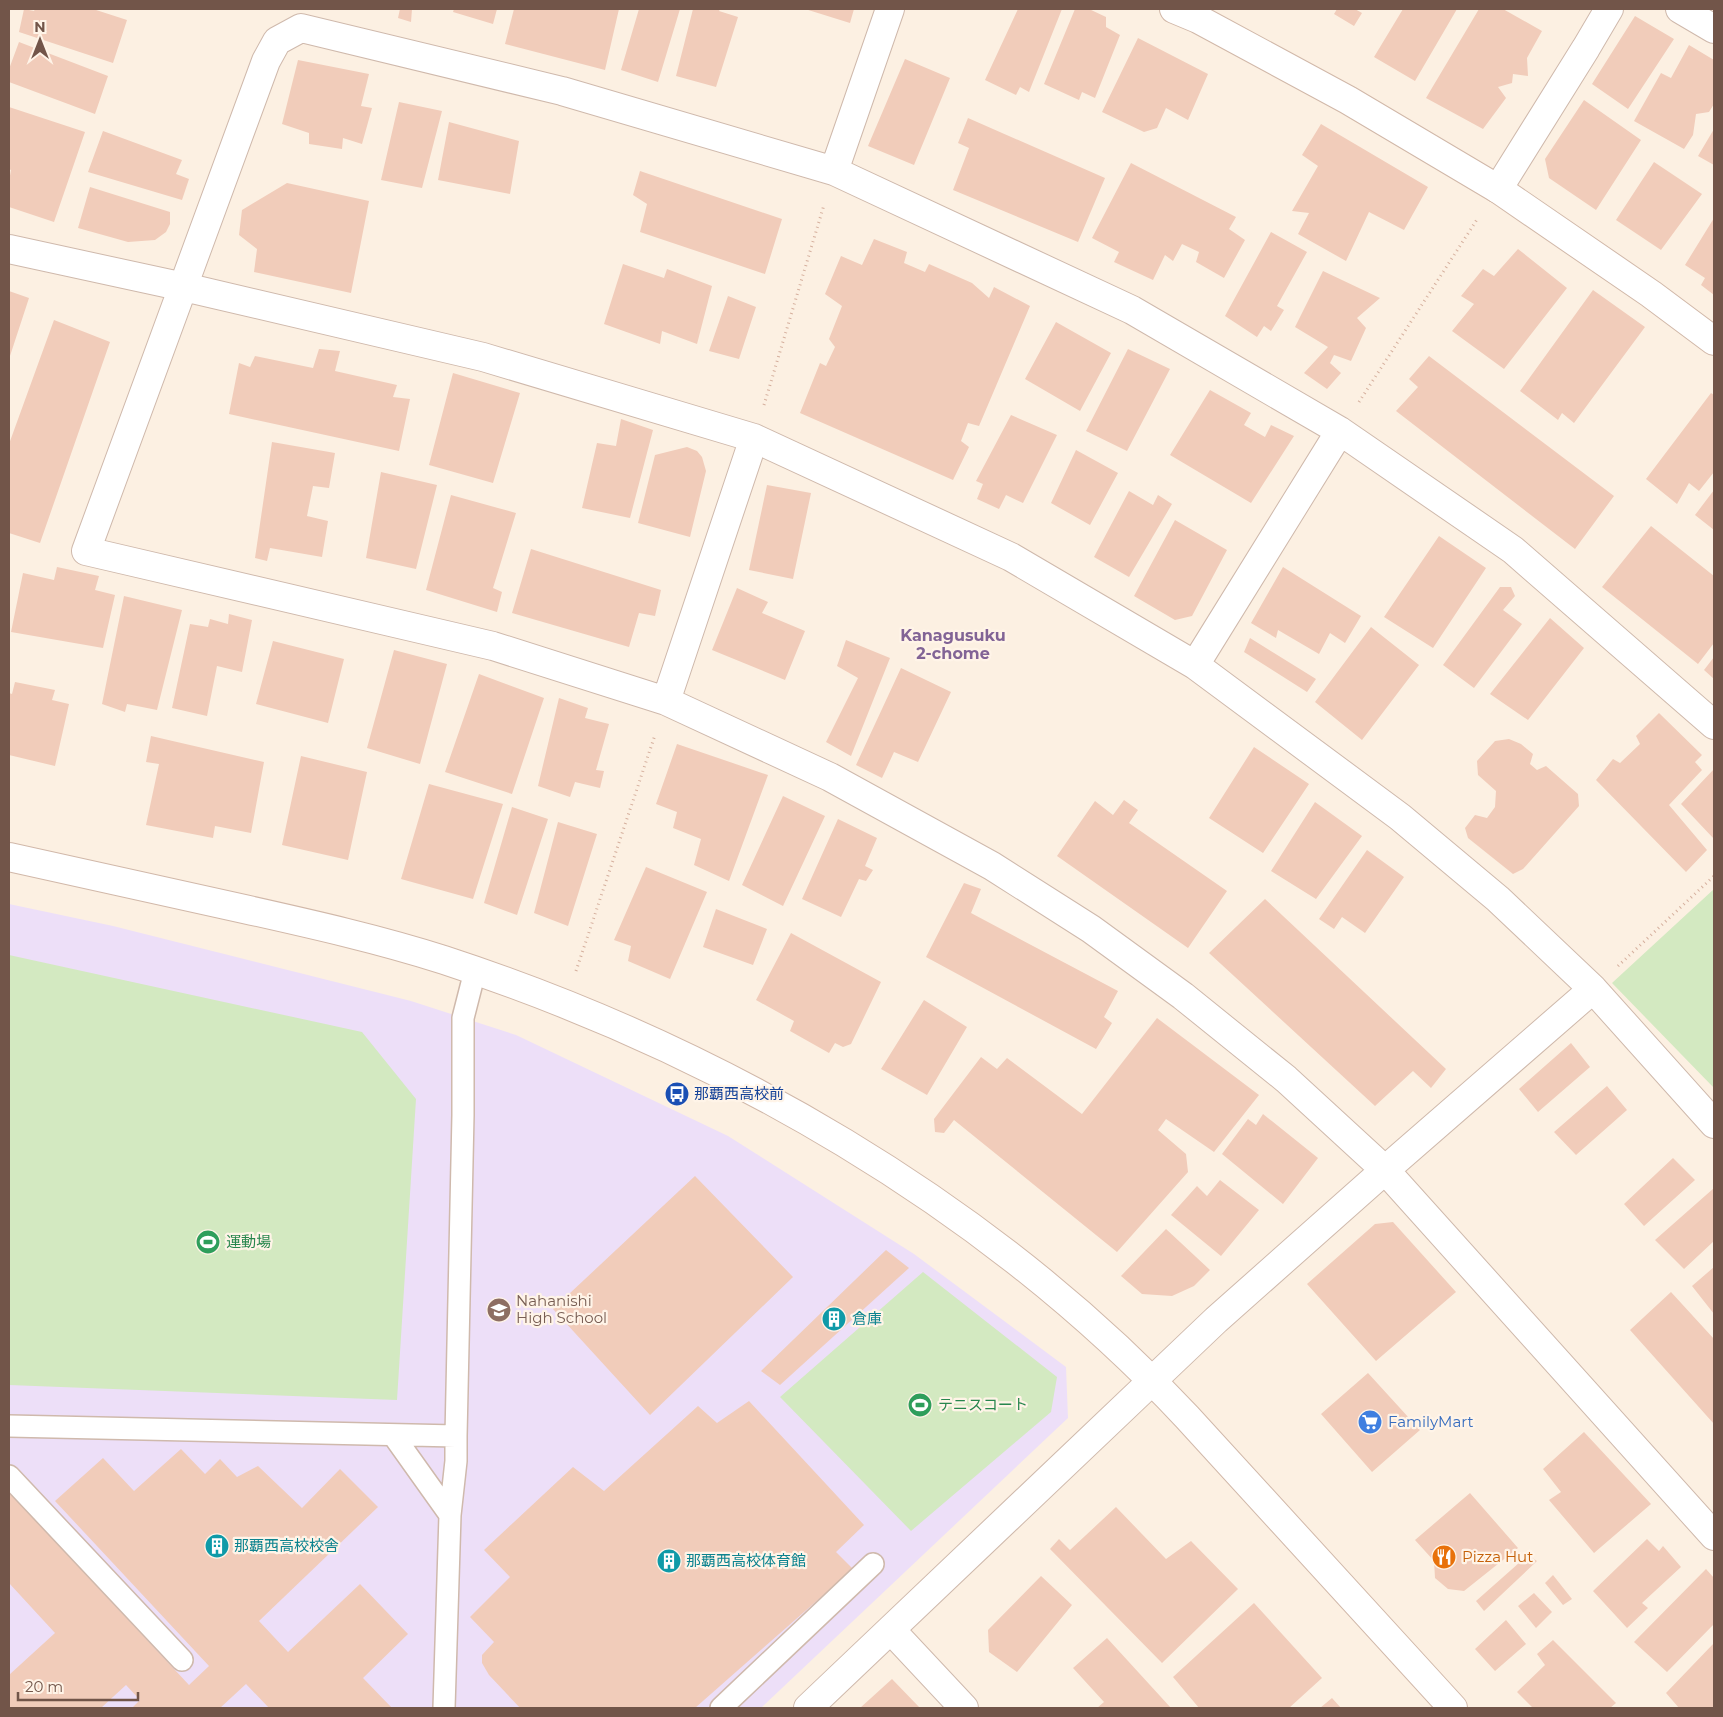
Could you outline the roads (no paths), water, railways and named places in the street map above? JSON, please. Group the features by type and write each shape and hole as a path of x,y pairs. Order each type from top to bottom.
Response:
{"street":[{"path":"834,171 890,9"},
{"path":"1174,9 1206,24 1348,100 1498,189 1651,294 1714,341"},
{"path":"1498,189 1609,9"},
{"path":"1680,9 1714,29"},
{"path":"1714,725 1513,550 1340,431 1132,310 834,171 562,91 301,28 277,42 266,61 86,551 493,646 666,701 830,777 992,866 1091,929 1183,996 1286,1079 1385,1170 1714,1536"},
{"path":"9,249 483,356 754,438 1011,557 1195,665 1400,817 1498,899 1593,989 1714,1124"},
{"path":"1195,665 1340,431"},
{"path":"666,701 754,438"},
{"path":"9,858 388,943 475,971 565,1005 655,1043 755,1092 853,1148 940,1205 1021,1265 1153,1380 1454,1708"},
{"path":"808,1708 1224,1314 1385,1170 1593,989"},
{"path":"891,1630 964,1708"}],"lane":[{"path":"444,1708 450,1515 456,1461 462,1018 475,971"},
{"path":"9,1426 456,1436"},
{"path":"393,1435 450,1515"},
{"path":"9,1476 182,1660"},
{"path":"722,1708 873,1564"}],"place":[{"name":"那覇西高校前","path":"677,1094"},
{"name":"運動場","path":"208,1242"},
{"name":"Nahanishi High School","path":"499,1310"},
{"name":"倉庫","path":"834,1319"},
{"name":"テニスコート","path":"920,1405"},
{"name":"FamilyMart","path":"1370,1422"},
{"name":"那覇西高校校舎","path":"217,1546"},
{"name":"Pizza Hut","path":"1444,1557"},
{"name":"那覇西高校体育館","path":"669,1561"}],"district":[{"name":"Kanagusuku 2-chome","path":"953,644"}]}
